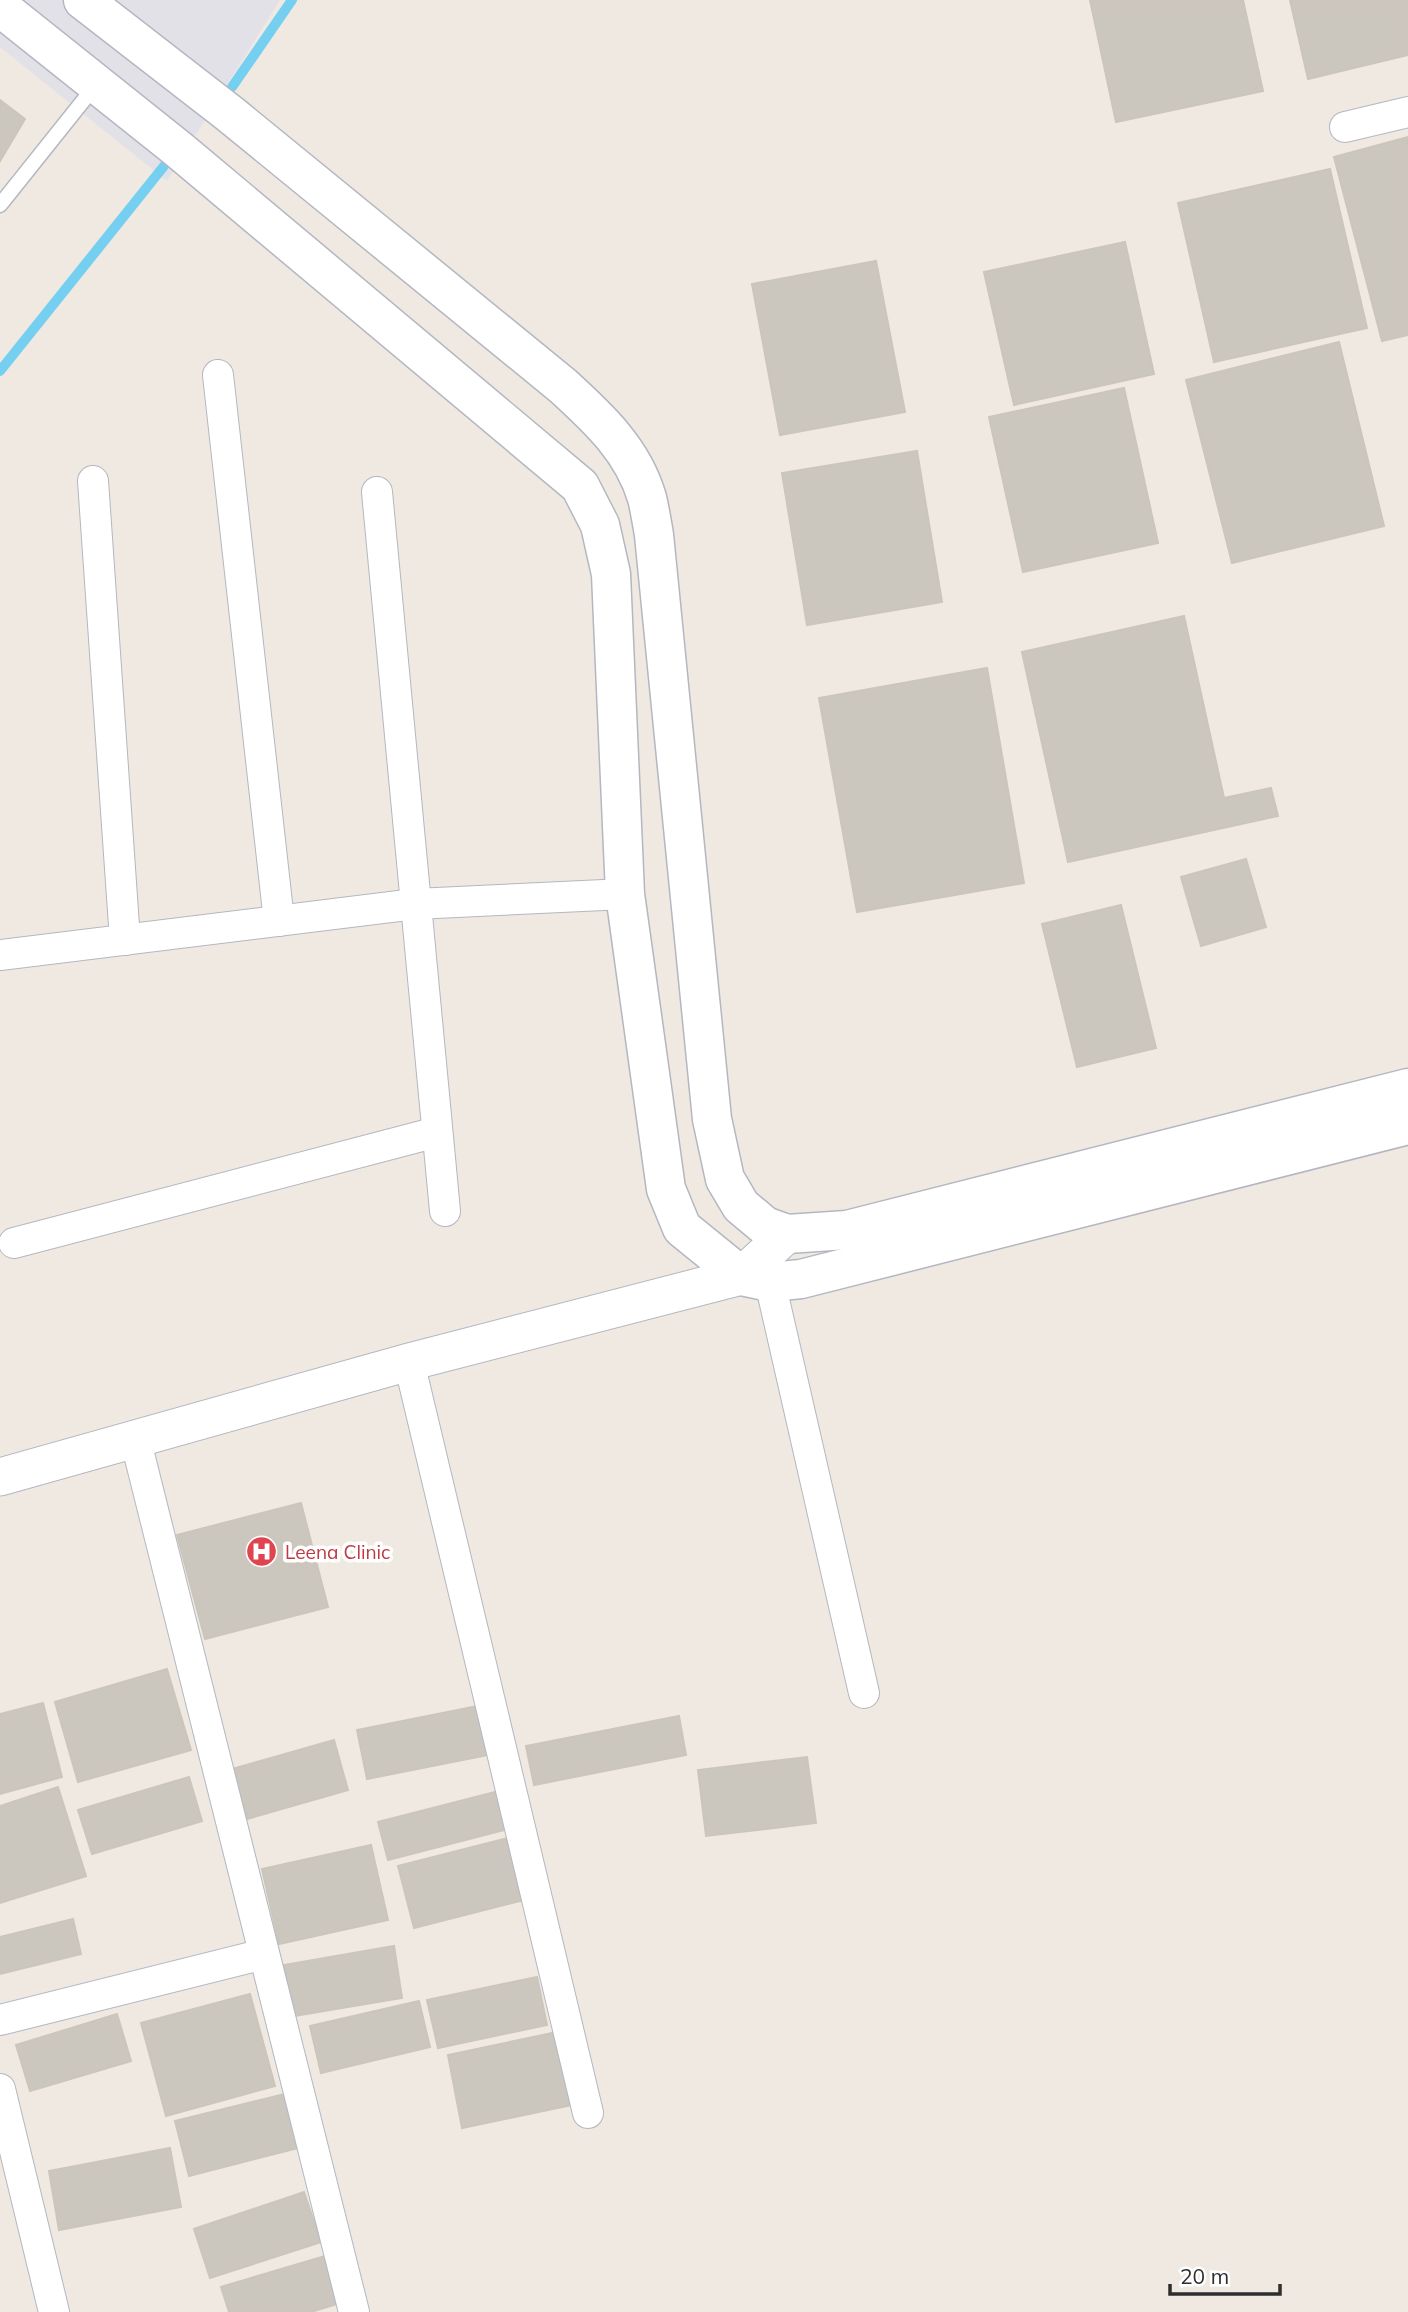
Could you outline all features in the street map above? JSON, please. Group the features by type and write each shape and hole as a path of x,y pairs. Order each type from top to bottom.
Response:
{"main road":[{"path":"83,0 230,114 563,386 598,418 628,455 647,497 654,535 712,1119 725,1179 741,1206 765,1226 787,1234 846,1230 1408,1088"},
{"path":"0,7 191,160 580,486 600,525 611,574 625,894 666,1189 682,1228 755,1279 801,1279 1408,1125"},
{"path":"191,160 230,114"}],"street":[{"path":"1345,127 1408,112"},
{"path":"218,376 279,921"},
{"path":"93,481 125,940"},
{"path":"377,492 445,1211"},
{"path":"0,955 415,904 625,894"},
{"path":"14,1243 437,1132"},
{"path":"0,1476 409,1362 755,1279 787,1234"},
{"path":"755,1279 864,1693"},
{"path":"409,1362 588,2113"},
{"path":"135,1438 354,2312"},
{"path":"0,2020 264,1954"},
{"path":"0,2089 54,2312"}],"lane":[{"path":"0,205 97,83"}],"shaded area":[{"path":"0,0 280,0 167,181 0,47"}],"building":[{"path":"1090,0 1243,0 1263,91 1116,122"},
{"path":"1290,0 1408,0 1408,55 1308,79"},
{"path":"0,100 25,119 0,161"},
{"path":"1408,137 1408,335 1382,341 1334,157"},
{"path":"1330,169 1367,328 1214,362 1178,203"},
{"path":"1125,242 1154,374 1014,405 984,272"},
{"path":"876,261 905,412 780,435 752,284"},
{"path":"1339,342 1384,526 1232,563 1186,380"},
{"path":"1124,388 1158,543 1023,572 989,417"},
{"path":"917,451 942,602 807,625 782,473"},
{"path":"1184,616 1224,798 1271,788 1278,816 1068,862 1022,652"},
{"path":"987,668 1024,883 857,912 819,698"},
{"path":"1246,859 1266,927 1201,946 1181,877"},
{"path":"1121,905 1156,1048 1077,1067 1042,924"},
{"path":"301,1503 328,1607 205,1639 177,1535"},
{"path":"167,1669 191,1750 78,1782 55,1702"},
{"path":"43,1703 62,1777 0,1794 0,1714"},
{"path":"478,1706 488,1755 367,1779 357,1730"},
{"path":"679,1716 686,1755 534,1785 526,1746"},
{"path":"334,1740 348,1790 247,1819 232,1769"},
{"path":"807,1757 816,1823 706,1836 698,1770"},
{"path":"189,1777 202,1821 92,1854 78,1810"},
{"path":"58,1787 86,1876 0,1903 0,1806"},
{"path":"499,1791 508,1829 388,1860 378,1822"},
{"path":"508,1838 524,1900 414,1928 398,1866"},
{"path":"371,1845 388,1920 279,1944 262,1869"},
{"path":"73,1919 81,1954 0,1974 0,1937"},
{"path":"394,1946 402,1998 294,2016 284,1965"},
{"path":"537,1977 547,2025 438,2048 427,2000"},
{"path":"250,1994 275,2086 166,2116 141,2023"},
{"path":"419,2001 430,2047 321,2073 310,2026"},
{"path":"117,2014 131,2061 30,2091 16,2045"},
{"path":"557,2032 572,2105 462,2128 448,2055"},
{"path":"289,2093 302,2147 189,2176 175,2121"},
{"path":"170,2148 181,2207 59,2230 49,2171"},
{"path":"304,2192 321,2242 210,2278 194,2229"},
{"path":"325,2256 340,2303 311,2312 229,2312 221,2287"}],"waterway":[{"path":"232,87 292,0"},
{"path":"0,371 164,166"}],"place":[{"name":"Leena Clinic","path":"262,1552"}]}
